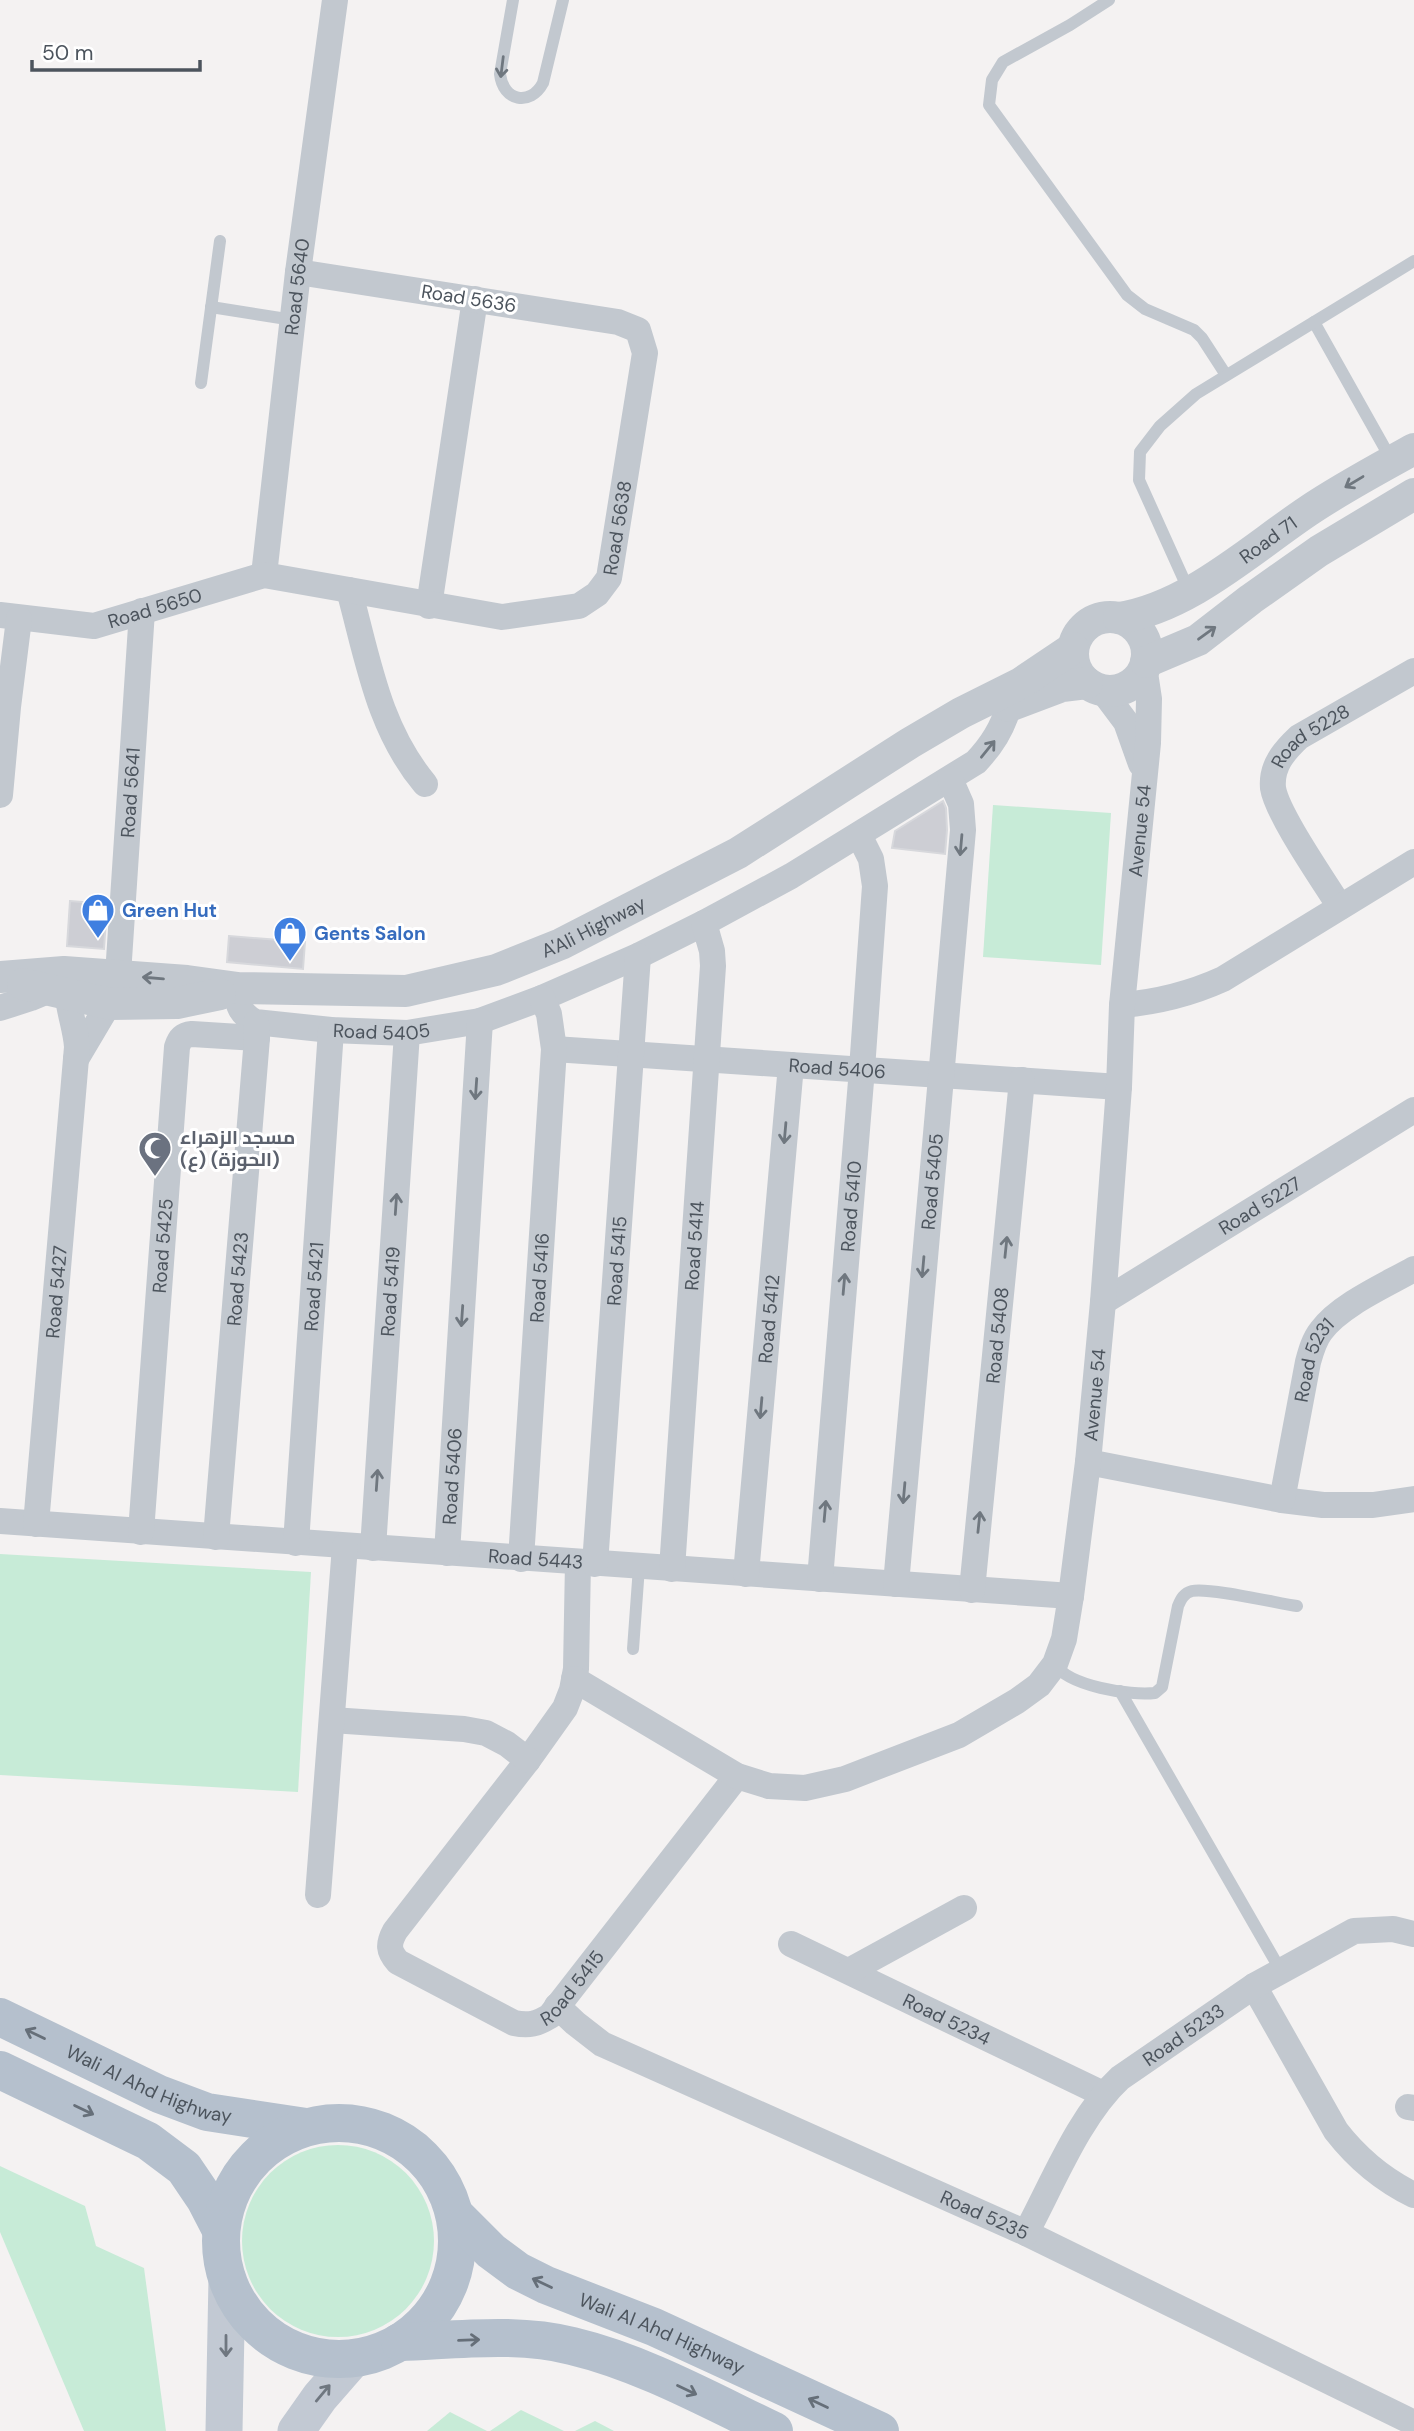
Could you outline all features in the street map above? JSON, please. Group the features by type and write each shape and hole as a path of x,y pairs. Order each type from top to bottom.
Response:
{"main road":[{"name":"Wali Al Ahd Highway","path":"0,2017 159,2094 206,2112 306,2127"},
{"path":"0,2070 148,2140 184,2168 205,2199 221,2230"},
{"path":"338,2122 370,2126 400,2139 426,2159 445,2186 456,2216 458,2253 448,2288 429,2319 400,2342 378,2352 354,2358 327,2358 300,2352 276,2340 255,2323 238,2302 223,2262 221,2230 229,2195 248,2165 274,2141 306,2127 338,2122"},
{"name":"Wali Al Ahd Highway","path":"456,2216 491,2251 527,2276 654,2327 880,2431"},
{"path":"225,2431 227,2278"},
{"name":"Wali Al Ahd Highway","path":"400,2342 495,2339 531,2340 571,2346 637,2367 774,2431"},
{"path":"296,2431 320,2397 354,2358"}],"street":[{"name":"Road 5640","path":"264,575 298,272 335,0"},
{"name":"Road 5636","path":"298,272 618,322 638,330"},
{"path":"429,606 475,299"},
{"name":"Road 5638","path":"264,575 502,617 579,606 597,594 609,578 645,353 638,330"},
{"name":"Road 71","path":"1119,618 1153,611 1211,581 1311,509 1403,455"},
{"name":"Road 71","path":"1145,664 1198,640 1319,551 1414,494"},
{"name":"Road 5650","path":"10,617 94,626 264,575"},
{"path":"349,590 382,710 400,750 425,785"},
{"name":"Road 5641","path":"114,989 142,611"},
{"path":"0,795 10,617"},
{"path":"1119,618 1139,631 1148,655 1145,664 1139,676 1126,687 1111,691 1095,686 1075,667 1073,648 1078,635 1092,622 1119,618"},
{"name":"A'Ali Highway","path":"0,979 114,989 177,1003 238,988 406,991 496,970 561,944 738,853 910,743 961,713 1021,683 1073,648"},
{"name":"Avenue 54","path":"737,1776 769,1786 805,1788 845,1779 959,1735 1039,1685 1055,1664 1064,1639 1071,1596 1088,1462 1103,1302 1119,1087 1122,1005 1147,743 1149,699 1145,664"},
{"name":"Road 5228","path":"1340,907 1280,807 1273,788 1275,769 1284,751 1299,737 1414,671"},
{"name":"A'Ali Highway","path":"910,743 950,734 1009,706 1062,686 1095,686"},
{"name":"Avenue 54","path":"1095,686 1126,722 1144,772"},
{"name":"Road 5405","path":"256,1030 407,1033 480,1021 542,998 638,956 704,923 791,876 950,779 976,762 991,746 1003,727 1009,706"},
{"name":"Road 5405","path":"896,1584 963,817 957,791 950,779"},
{"name":"Road 5410","path":"820,1579 875,886 872,859 859,835"},
{"path":"1122,1005 1169,999 1197,991 1223,979 1414,862"},
{"name":"Road 5414","path":"672,1569 713,966 704,923"},
{"name":"Road 5415","path":"638,956 632,1054 575,1679 565,1708 528,1760 395,1931 389,1941 390,1953 398,1962 514,2024 539,2023 558,2006 737,1776"},
{"path":"0,1008 63,986"},
{"name":"Road 5427","path":"37,1524 76,1059 77,1035 63,986"},
{"path":"238,988 236,1001 256,1030"},
{"name":"Road 5427","path":"76,1059 114,989"},
{"name":"Road 5416","path":"521,1559 554,1049 549,1014 542,998"},
{"name":"Road 5406","path":"447,1553 480,1021"},
{"name":"Road 5425","path":"141,1532 177,1047 185,1035 256,1030"},
{"name":"Road 5423","path":"216,1537 256,1030"},
{"name":"Road 5421","path":"296,1543 331,1030"},
{"name":"Road 5419","path":"373,1548 407,1033"},
{"name":"Road 5406","path":"554,1049 1119,1087"},
{"name":"Road 5412","path":"746,1574 792,1065"},
{"name":"Road 5408","path":"972,1590 1022,1080"},
{"name":"Road 5227","path":"1103,1302 1414,1110"},
{"name":"Road 5231","path":"1282,1500 1308,1362 1321,1331 1345,1309 1414,1269"},
{"path":"1088,1462 1282,1500 1323,1505 1373,1505 1414,1499"},
{"name":"Road 5443","path":"0,1521 1071,1596"},
{"path":"318,1895 345,1546"},
{"path":"575,1679 737,1776"},
{"path":"332,1720 486,1733 507,1744 528,1760"},
{"path":"849,1971 964,1908"},
{"name":"Road 5233","path":"1026,2233 1089,2115 1103,2094 1120,2078 1254,1986 1354,1931 1393,1929 1414,1934"},
{"name":"Road 5234","path":"791,1944 1103,2094"},
{"path":"1254,1986 1336,2131 1375,2172 1414,2195"},
{"name":"Road 5235","path":"558,2006 602,2044 1026,2233 1414,2423"}],"lane":[{"path":"513,0 500,74 506,91 513,97 522,98 531,96 543,83 563,0"},
{"path":"1109,0 1003,62 992,80 989,105 1128,295 1145,309 1194,330 1226,375"},
{"path":"201,383 220,241"},
{"path":"1190,591 1139,480 1140,452 1160,426 1196,394 1414,261"},
{"path":"211,307 293,320"},
{"path":"1314,322 1403,455"},
{"path":"633,1649 639,1567"},
{"path":"1055,1664 1060,1673 1094,1686 1150,1694 1159,1691 1163,1682 1178,1606 1187,1592 1203,1590 1297,1606"},
{"path":"1120,1691 1281,1971"}],"green space":[{"path":"993,805 1111,813 1101,965 983,957"},
{"path":"0,1554 311,1572 298,1792 0,1775"},
{"path":"338,2145 375,2152 406,2173 427,2204 434,2241 427,2278 406,2309 375,2330 338,2337 301,2330 270,2309 249,2278 242,2241 249,2204 270,2173 301,2152"},
{"path":"0,2166 85,2206 96,2246 144,2268 166,2431 84,2431 0,2232"},
{"path":"521,2410 564,2431 490,2431"},
{"path":"450,2412 487,2431 427,2431"},
{"path":"595,2421 614,2431 575,2431"}],"building":[{"path":"943,801 947,830 945,854 892,848 895,831"},
{"path":"70,901 107,904 104,949 67,946"},
{"path":"229,936 305,942 303,969 227,962"}],"place":[{"name":"Green Hut","path":"98,940"},
{"name":"Gents Salon","path":"290,963"},
{"name":"مسجد الزهراء (ع) (الحوزة)","path":"155,1178"}]}
